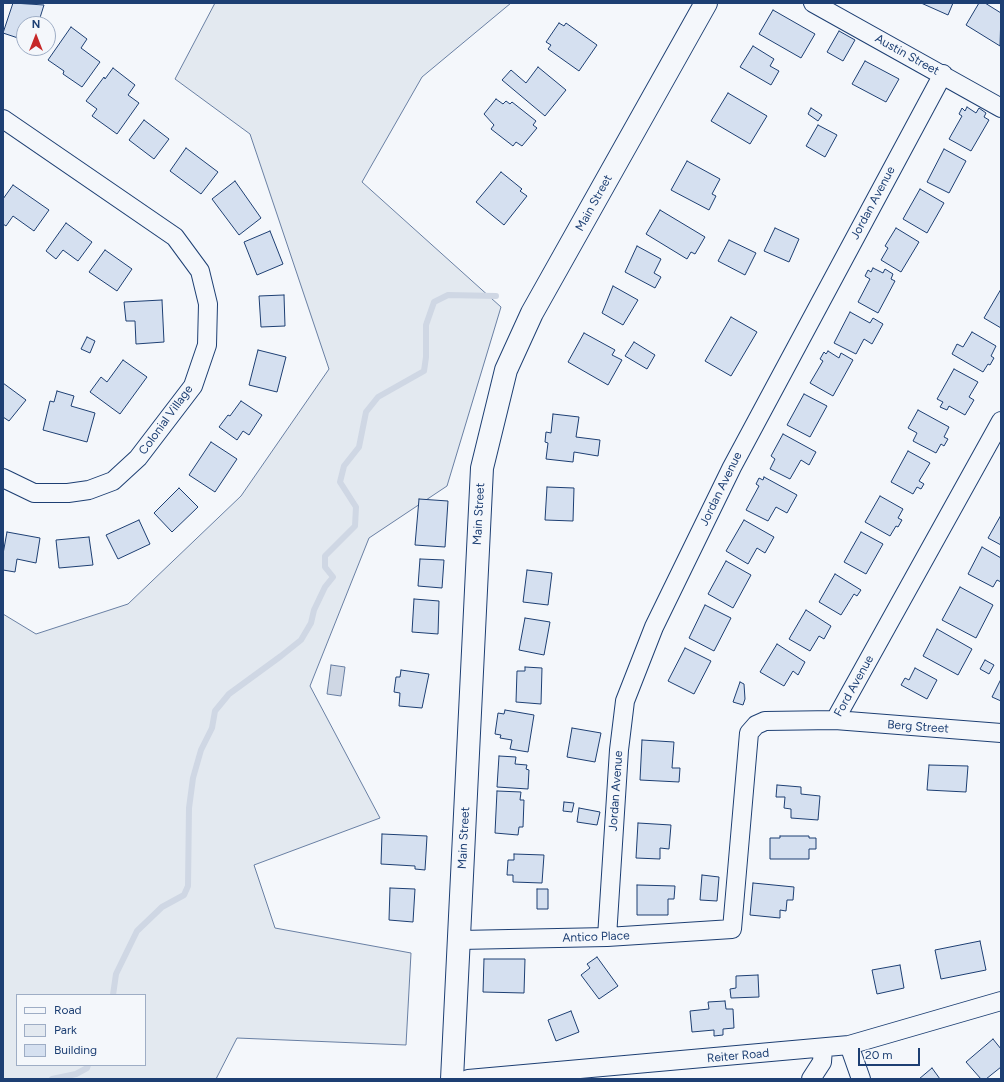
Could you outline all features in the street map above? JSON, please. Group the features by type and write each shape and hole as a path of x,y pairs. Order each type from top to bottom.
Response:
{"street":[{"name":"Main Street","path":"452,1079 482,468 506,370 532,313 706,3"},
{"name":"Austin Street","path":"813,3 943,74 1001,108"},
{"name":"Jordan Avenue","path":"607,937 619,750 625,701 657,620 732,467 943,74"},
{"name":"Colonial Village","path":"3,119 175,237 200,271 208,304 207,344 193,386 138,458 113,481 89,490 68,494 34,493 3,478"},
{"name":"Ford Avenue","path":"732,929 749,733 756,725 765,721 835,720 1001,421"},
{"name":"Berg Street","path":"835,720 1001,733"},
{"name":"Antico Place","path":"460,940 607,937 732,929"},
{"name":"Reiter Road","path":"468,1079 849,1045 1001,1001"},
{"path":"849,1045 861,1079"},
{"path":"811,1079 822,1062 823,1048"}],"green space":[{"path":"215,3 511,3 422,77 362,182 501,307 447,486 369,538 310,686 380,818 254,865 275,928 411,953 406,1045 237,1038 216,1079 3,1079 3,614 36,634 128,604 241,496 329,369 250,134 175,79"}],"shaded area":[{"path":"331,665 345,667 341,696 327,694"}],"building":[{"path":"13,3 44,5 41,16 16,16 16,37 3,33"},
{"path":"921,3 953,3 948,15"},
{"path":"979,3 985,3 1001,13 1000,46 966,25"},
{"path":"773,10 815,34 801,58 759,34"},
{"path":"559,23 564,26 566,23 597,45 579,71 548,49 551,45 546,42"},
{"path":"71,27 87,39 81,48 100,62 82,87 63,74 64,71 48,60 51,56 56,56 56,49"},
{"path":"839,31 855,40 843,61 827,52"},
{"path":"753,46 774,59 770,66 779,71 771,85 740,67"},
{"path":"865,61 899,79 886,102 852,84"},
{"path":"538,67 566,90 545,116 502,80 511,70 526,83"},
{"path":"113,68 135,85 128,95 139,103 117,134 92,116 97,109 86,101 104,77 105,79"},
{"path":"728,93 767,116 750,144 711,121"},
{"path":"496,99 503,104 506,101 510,104 512,102 536,121 533,125 537,128 522,146 516,142 513,146 491,129 494,125 484,114"},
{"path":"967,107 976,113 979,108 986,113 984,117 989,120 971,151 949,139 962,116 959,114 962,108 965,111"},
{"path":"811,108 822,115 818,121 808,114"},
{"path":"144,120 169,139 154,159 129,140"},
{"path":"818,125 837,135 825,157 806,146"},
{"path":"186,148 218,172 201,194 170,171"},
{"path":"944,149 966,161 949,193 927,182"},
{"path":"687,161 720,179 712,194 716,196 709,210 671,190"},
{"path":"501,172 522,189 520,191 527,196 504,225 476,202"},
{"path":"235,181 261,218 239,235 212,199"},
{"path":"13,185 49,210 34,231 13,216 6,226 3,224 3,199"},
{"path":"920,189 944,203 927,233 903,219"},
{"path":"660,210 705,237 695,254 691,252 687,259 646,234"},
{"path":"66,223 92,242 78,261 63,250 56,259 46,251"},
{"path":"775,228 799,239 789,262 764,251"},
{"path":"896,228 919,242 901,272 881,260 888,248 885,246"},
{"path":"270,231 283,264 257,275 244,242"},
{"path":"729,240 756,253 745,275 718,261"},
{"path":"637,246 661,259 654,273 661,277 655,288 625,272"},
{"path":"105,250 132,269 117,291 89,272"},
{"path":"873,268 883,273 885,269 893,274 891,279 895,281 878,313 858,302 870,279 865,276 868,270 871,272"},
{"path":"613,286 638,300 623,325 602,313"},
{"path":"1001,289 1001,328 984,318"},
{"path":"284,295 285,326 261,327 259,296"},
{"path":"162,300 164,342 136,344 135,321 126,321 124,302"},
{"path":"850,312 870,323 873,318 883,324 872,344 864,339 856,354 834,343"},
{"path":"731,317 757,332 731,376 705,361"},
{"path":"972,332 996,346 991,356 994,358 983,372 952,354 957,344 963,347"},
{"path":"584,333 615,350 612,355 622,360 608,385 568,362"},
{"path":"87,337 95,341 90,353 81,349"},
{"path":"634,342 655,355 647,369 625,356"},
{"path":"258,350 286,357 277,392 249,385"},
{"path":"828,351 839,358 841,353 853,360 833,396 810,383 823,361 820,359 824,352 826,354"},
{"path":"123,360 147,377 120,414 90,392 101,377 107,382"},
{"path":"954,369 978,382 969,397 974,400 965,415 949,406 947,410 940,407 943,402 937,399"},
{"path":"3,383 26,400 9,421 3,417"},
{"path":"57,391 74,396 71,406 95,413 87,442 43,430 50,401 54,402"},
{"path":"804,394 827,406 810,437 787,425"},
{"path":"241,401 262,415 249,435 243,431 237,440 219,427 228,415 230,416"},
{"path":"918,410 949,427 944,437 948,439 944,446 941,444 936,453 913,441 917,433 908,428"},
{"path":"553,414 579,417 576,437 600,440 598,456 574,452 573,462 546,459 548,443 545,442 546,432 551,433"},
{"path":"783,434 816,452 809,465 801,460 790,479 770,469 775,459 771,456"},
{"path":"211,442 237,459 215,492 189,475"},
{"path":"908,451 930,463 919,481 924,484 921,489 917,487 913,494 891,482"},
{"path":"764,477 797,495 787,513 776,507 768,521 746,510 759,486 756,484 759,478 763,480"},
{"path":"547,487 574,488 573,521 545,520"},
{"path":"179,488 198,507 172,532 154,513"},
{"path":"880,496 903,509 898,518 902,520 890,536 865,522"},
{"path":"419,499 448,501 445,547 415,545"},
{"path":"1001,515 1001,545 988,538"},
{"path":"139,520 150,544 118,559 106,535"},
{"path":"744,520 774,537 765,553 757,548 748,564 726,551"},
{"path":"7,532 40,538 36,563 17,559 15,572 3,570 3,554"},
{"path":"861,532 883,544 866,574 844,562"},
{"path":"89,537 93,565 59,568 56,540"},
{"path":"982,547 1001,558 1001,582 997,580 993,587 968,574"},
{"path":"420,559 444,560 442,588 418,586"},
{"path":"726,561 751,575 733,608 708,594"},
{"path":"527,570 552,573 548,605 523,602"},
{"path":"835,574 861,590 857,596 854,594 841,615 819,602"},
{"path":"960,587 993,605 976,638 942,620"},
{"path":"414,599 439,601 438,634 412,632"},
{"path":"705,605 731,618 714,651 689,638"},
{"path":"806,610 831,626 824,639 819,636 810,651 789,639"},
{"path":"525,618 550,622 544,655 519,650"},
{"path":"937,629 972,649 958,675 923,656"},
{"path":"777,644 805,662 798,675 793,671 784,686 760,672"},
{"path":"685,648 711,661 694,694 668,681"},
{"path":"985,660 994,665 989,674 980,669"},
{"path":"525,667 542,668 541,704 516,702 517,671 525,671"},
{"path":"915,668 937,680 927,699 901,685 905,678 909,680"},
{"path":"401,670 429,674 422,708 399,706 400,693 394,692 396,677 400,677"},
{"path":"1001,679 1001,701 992,697"},
{"path":"740,682 744,684 745,699 743,705 733,702"},
{"path":"505,710 534,715 528,752 510,749 512,740 500,738 501,735 495,734 498,713 504,714"},
{"path":"572,728 601,733 595,762 567,757"},
{"path":"642,740 674,742 672,768 680,768 679,782 640,780"},
{"path":"499,756 516,757 515,764 527,765 526,769 529,770 528,789 497,787"},
{"path":"929,765 968,766 966,792 927,790"},
{"path":"777,785 801,787 801,794 820,796 818,820 791,818 791,809 784,808 785,797 776,797"},
{"path":"497,791 521,792 520,800 524,800 523,827 519,827 518,835 495,833"},
{"path":"564,802 574,803 572,812 563,811"},
{"path":"579,808 600,812 597,825 577,822"},
{"path":"638,823 671,825 669,849 660,848 660,859 636,858"},
{"path":"382,834 427,836 425,870 415,869 415,866 381,864"},
{"path":"780,836 809,836 809,838 816,838 816,849 809,849 809,859 770,859 770,838 780,838"},
{"path":"514,854 544,855 542,883 513,882 513,875 507,875 508,860 514,860"},
{"path":"702,875 719,877 717,901 700,900"},
{"path":"753,883 794,887 793,900 787,900 786,911 780,910 780,918 750,915"},
{"path":"637,885 675,886 674,899 668,899 668,915 637,915"},
{"path":"390,888 415,889 413,922 389,920"},
{"path":"537,889 548,889 548,909 537,909"},
{"path":"980,941 986,970 941,979 935,950"},
{"path":"597,957 618,986 599,999 581,975 590,968 587,964"},
{"path":"484,959 525,959 524,993 483,992"},
{"path":"900,965 904,988 877,994 872,970"},
{"path":"758,975 759,997 731,998 730,989 736,988 736,976"},
{"path":"725,1001 726,1009 733,1009 734,1028 723,1029 723,1035 714,1036 714,1030 692,1032 690,1011 709,1009 708,1002"},
{"path":"571,1011 579,1032 556,1041 548,1020"},
{"path":"993,1039 1001,1049 1001,1067 986,1079 981,1079 966,1062"},
{"path":"932,1068 940,1079 919,1079"}],"waterway":[{"path":"113,994 116,974 137,931 162,907 184,895 188,886 189,808 193,778 201,750 212,728 215,711 229,694 301,640 311,623 314,610 325,587 333,577 325,567 325,556 355,526 356,507 340,482 344,466 359,447 366,412 378,397 424,371 426,357 426,325 434,302 448,295 496,296"},
{"path":"52,1079 76,1074 87,1068 88,1066"}]}
